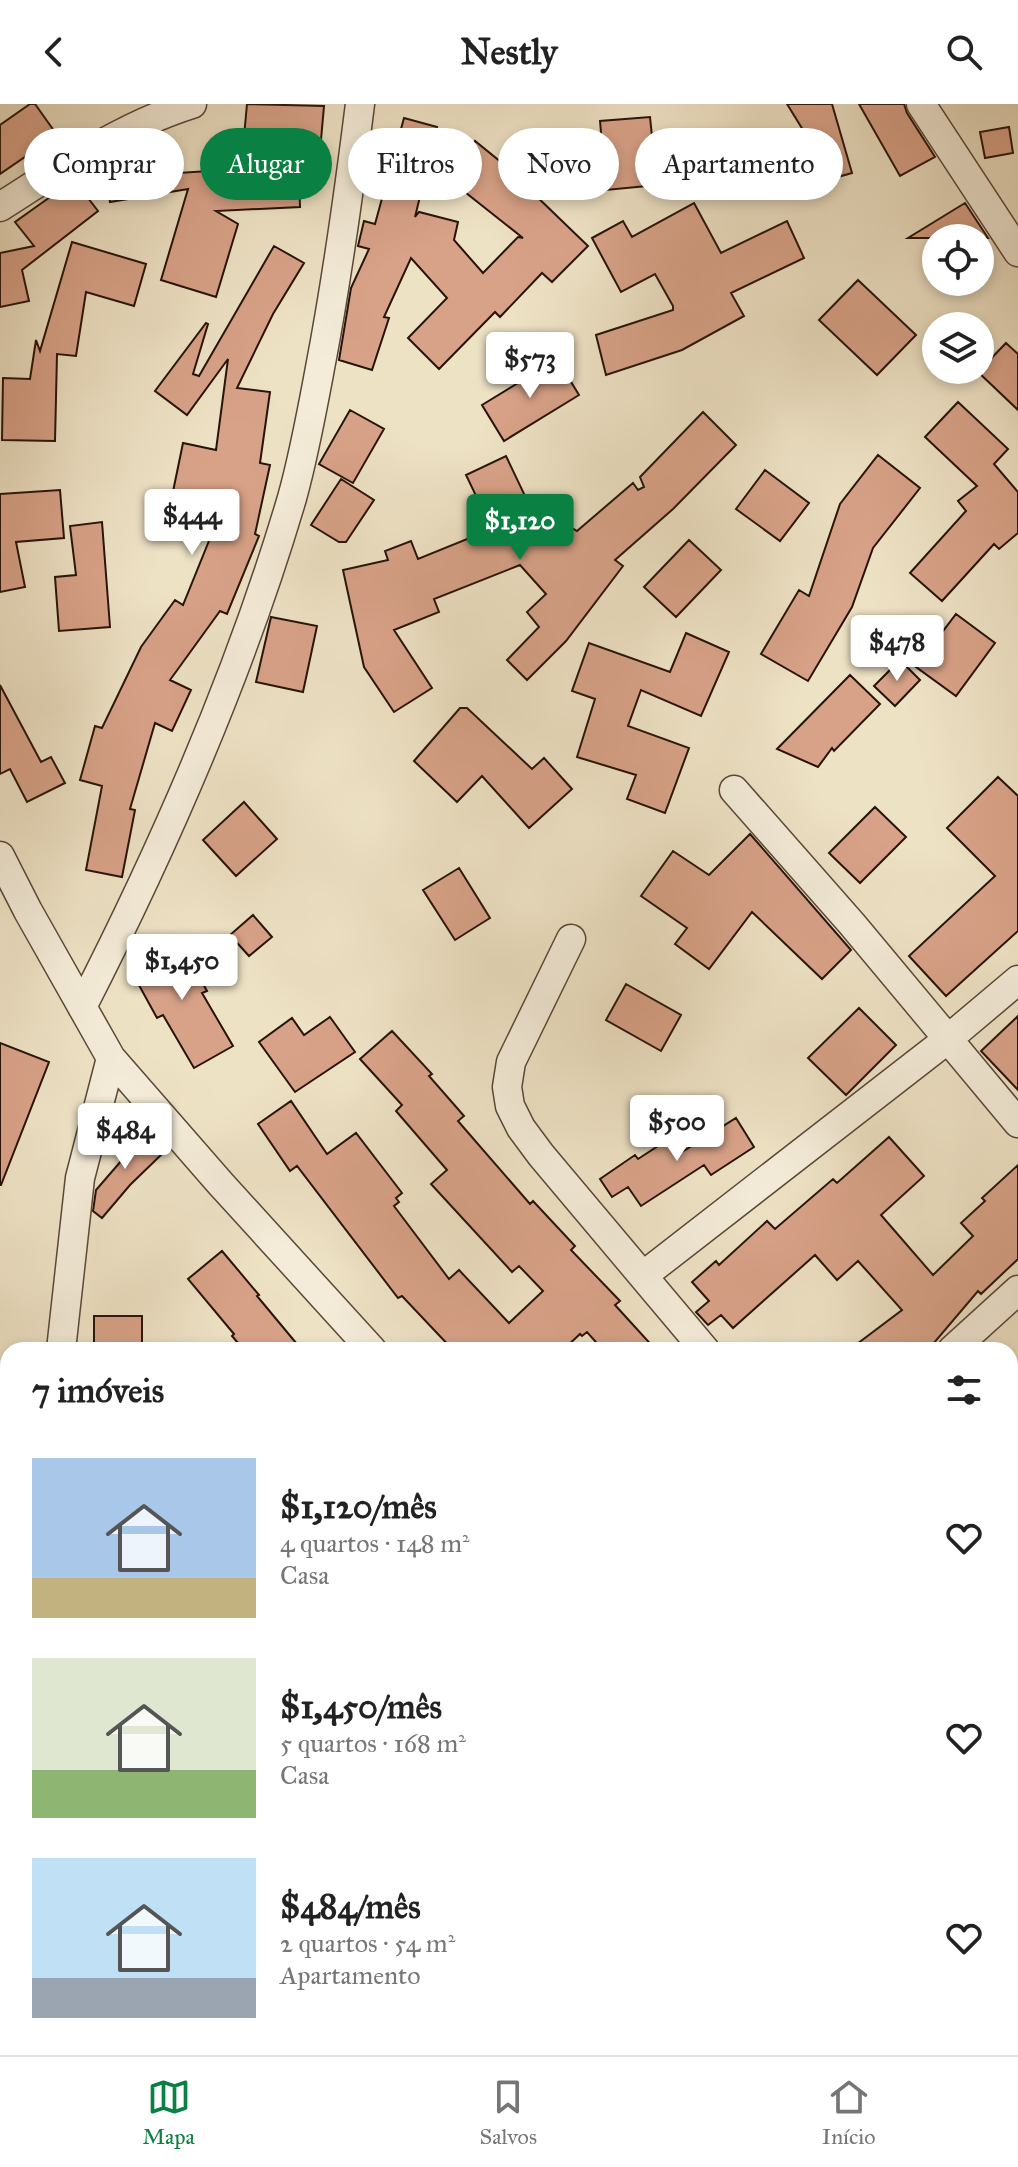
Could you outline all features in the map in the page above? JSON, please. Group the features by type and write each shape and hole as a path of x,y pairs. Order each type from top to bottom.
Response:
{"street":[{"path":"0,207 65,165 131,129 192,104"},
{"path":"82,1007 129,915 203,751 256,610 293,496 311,419 340,263 360,104"},
{"path":"921,104 1018,252"},
{"path":"734,790 852,924 1018,1123"},
{"path":"0,856 111,1058 365,1342"},
{"path":"571,939 511,1062 507,1087 510,1106 521,1128 541,1155 698,1342"},
{"path":"644,1275 948,1039 1018,980"},
{"path":"62,1342 80,1178 111,1058"},
{"path":"961,1342 1018,1290"}],"building":[{"path":"30,104 35,104 52,128 24,128 24,158 0,174 0,125"},
{"path":"247,104 324,106 322,128 245,128"},
{"path":"787,104 832,104 839,128 802,128"},
{"path":"859,104 904,104 935,157 900,176"},
{"path":"650,117 651,128 635,128 635,187 619,189 619,128 601,128 600,121"},
{"path":"404,118 437,127 437,128 401,128"},
{"path":"1009,127 1013,153 985,158 980,132"},
{"path":"843,142 852,173 843,176"},
{"path":"482,147 498,160 498,200 540,200 588,246 552,282 542,273 500,317 495,312 439,369 408,338 447,298 411,258 384,317 389,318 372,370 339,360 351,288 369,249 358,246 364,221 375,224 382,200 419,200 415,217 419,212 458,222 454,240 483,273 518,237 523,238 475,200 482,200"},
{"path":"200,172 200,200 300,200 300,207 216,211 238,224 216,297 161,280 188,189 184,190 184,173"},
{"path":"46,200 89,200 98,211 22,270 29,301 0,307 0,253 34,246 15,222"},
{"path":"694,203 721,253 787,221 804,258 731,293 744,316 682,350 606,375 596,335 673,310 673,306 655,274 621,292 592,238 623,221 632,237"},
{"path":"965,203 979,224 931,224"},
{"path":"922,229 922,238 908,238"},
{"path":"72,242 146,264 134,306 86,292 76,356 57,354 55,441 2,440 3,378 30,379 36,340 40,351"},
{"path":"274,246 304,263 273,314 237,388 270,392 260,463 270,465 255,534 259,536 227,614 220,611 170,680 191,690 172,731 155,723 130,809 135,810 122,877 86,870 102,786 80,780 95,726 102,728 141,647 175,600 183,605 219,516 170,506 183,443 216,450 228,359 187,415 155,391 206,323 193,374 199,376"},
{"path":"858,280 916,335 877,375 819,320"},
{"path":"1006,343 1018,354 1018,410 991,384 994,384 994,355"},
{"path":"557,359 579,395 504,441 482,405"},
{"path":"958,402 1008,449 994,464 1018,492 1018,533 999,549 994,544 942,601 910,573 966,511 958,501 977,486 925,437"},
{"path":"350,410 384,429 353,483 319,464"},
{"path":"703,412 736,445 673,509 615,560 623,566 566,641 527,680 507,660 539,627 527,612 546,594 520,565 434,599 439,612 394,630 432,688 394,712 364,667 343,570 388,560 385,551 411,541 418,559 492,529 466,475 506,456 535,517 560,543 572,528 577,531 633,483 638,490 644,487 640,477"},
{"path":"878,455 920,488 873,548 852,607 808,681 761,654 799,590 809,596 840,504"},
{"path":"765,470 809,503 780,541 736,509"},
{"path":"341,479 374,500 346,542 339,542 311,525"},
{"path":"60,490 64,538 16,542 25,587 0,592 0,494"},
{"path":"102,522 110,627 59,631 55,577 76,575 70,526"},
{"path":"689,540 721,570 676,617 644,587"},
{"path":"956,614 995,643 956,696 916,667"},
{"path":"271,617 317,626 303,692 256,682"},
{"path":"686,633 729,652 701,716 641,690 628,726 689,748 665,813 627,799 636,775 577,757 595,699 572,691 589,643 670,672"},
{"path":"900,660 920,680 895,706 874,686"},
{"path":"850,675 880,704 834,751 832,748 818,767 777,749"},
{"path":"0,685 41,762 51,757 65,783 27,802 10,769 0,774"},
{"path":"460,708 467,708 532,769 544,758 572,789 529,828 482,776 457,802 414,761"},
{"path":"998,777 1018,796 1018,931 946,996 909,956 995,876 947,828"},
{"path":"244,802 277,839 236,876 203,840"},
{"path":"875,807 906,837 860,883 829,853"},
{"path":"750,834 851,950 822,979 752,912 709,969 675,944 687,928 641,896 673,851 709,875"},
{"path":"459,868 490,918 455,940 423,890"},
{"path":"253,915 272,937 249,956 230,935"},
{"path":"179,940 207,991 202,993 233,1046 194,1068 163,1015 157,1018 129,967"},
{"path":"626,984 681,1015 661,1051 606,1020"},
{"path":"859,1008 896,1045 846,1095 808,1058"},
{"path":"1018,1016 1018,1090 981,1051"},
{"path":"330,1017 355,1052 295,1092 259,1042 292,1018 304,1035"},
{"path":"392,1031 432,1074 429,1076 464,1116 458,1121 530,1204 533,1201 575,1246 571,1250 620,1301 615,1305 649,1342 596,1342 587,1332 572,1342 445,1342 402,1296 398,1298 297,1166 290,1171 258,1124 291,1101 327,1154 356,1133 402,1193 396,1198 399,1202 394,1206 449,1279 459,1270 509,1323 543,1291 519,1266 512,1272 431,1184 447,1170 396,1111 402,1105 360,1059"},
{"path":"0,1043 49,1062 1,1185 0,1185"},
{"path":"736,1118 754,1147 711,1175 704,1165 641,1206 628,1187 612,1197 600,1179 635,1155 638,1159 672,1137 682,1152"},
{"path":"138,1129 162,1154 102,1218 93,1211 96,1190 122,1160 114,1152"},
{"path":"889,1137 924,1176 881,1215 933,1275 973,1236 961,1223 985,1201 982,1198 1018,1165 1018,1259 981,1294 978,1291 935,1342 860,1342 902,1310 858,1261 837,1280 815,1255 733,1328 721,1315 708,1325 696,1312 709,1301 692,1282 716,1261 719,1265 767,1221 775,1229 833,1179 837,1183"},
{"path":"222,1251 295,1342 237,1342 232,1336 234,1334 188,1279"},
{"path":"94,1316 142,1316 142,1342 94,1342"}]}
